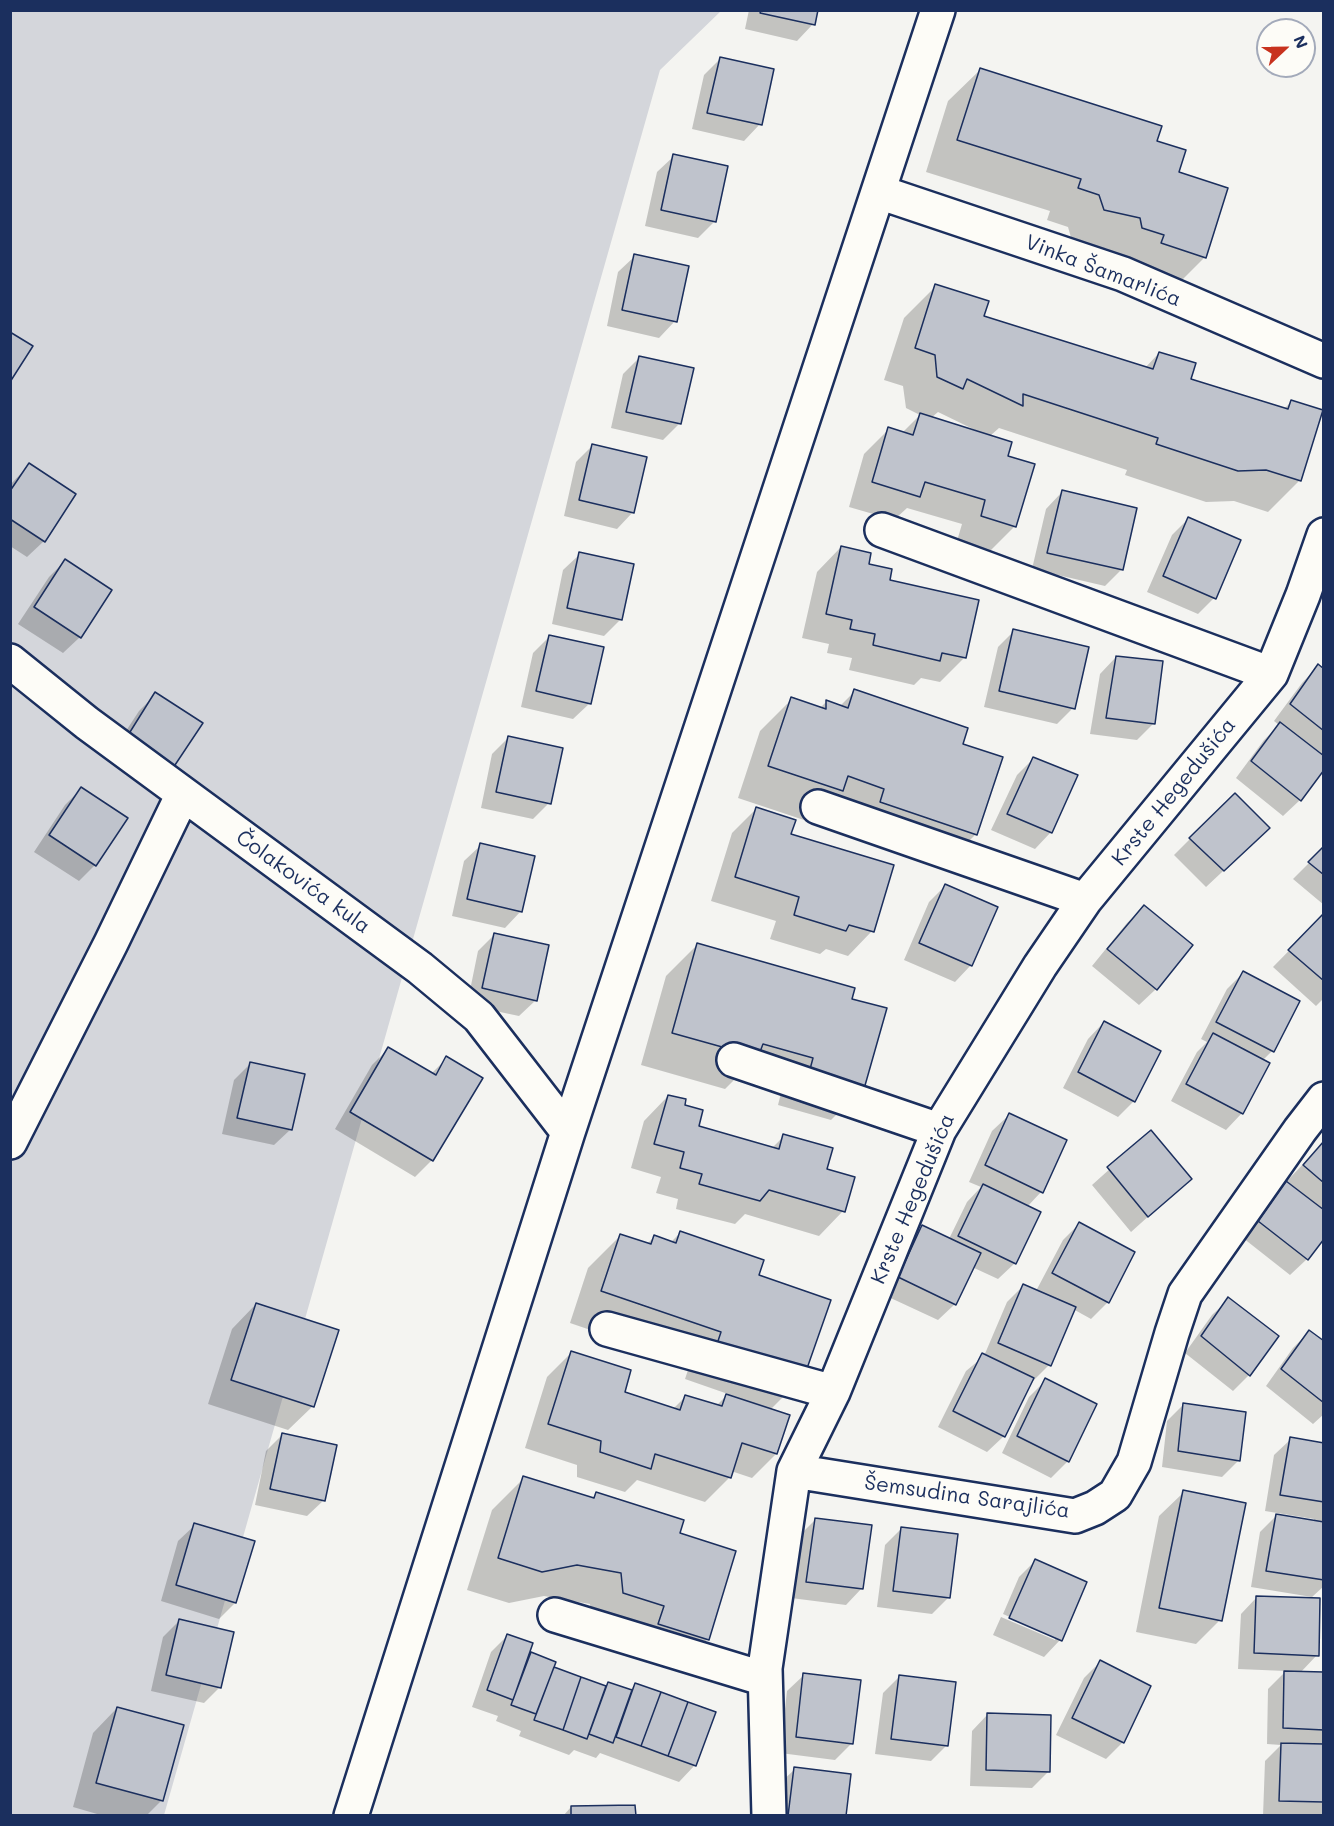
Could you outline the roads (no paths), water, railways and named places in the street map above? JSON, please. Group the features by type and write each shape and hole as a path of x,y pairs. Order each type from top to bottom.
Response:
{"street":[{"path":"351,1815 568,1132 938,10"},
{"name":"Vinka Šamarlića","path":"879,192 1123,274 1323,361"},
{"path":"882,530 1271,674"},
{"name":"Krste Hegedušića","path":"769,1815 765,1668 794,1471 833,1392 939,1130 1040,966 1085,900 1271,674 1303,595 1323,535"},
{"name":"Čolakovića kula","path":"14,670 420,968 479,1017 568,1132"},
{"path":"10,1142 111,943 183,794"},
{"path":"818,807 1085,900"},
{"path":"734,1060 939,1130"},
{"name":"Šemsudina Sarajlića","path":"794,1471 1075,1516 1095,1508 1115,1495 1134,1462 1185,1294 1323,1099"},
{"path":"607,1329 833,1392"},
{"path":"555,1615 765,1679"}]}
